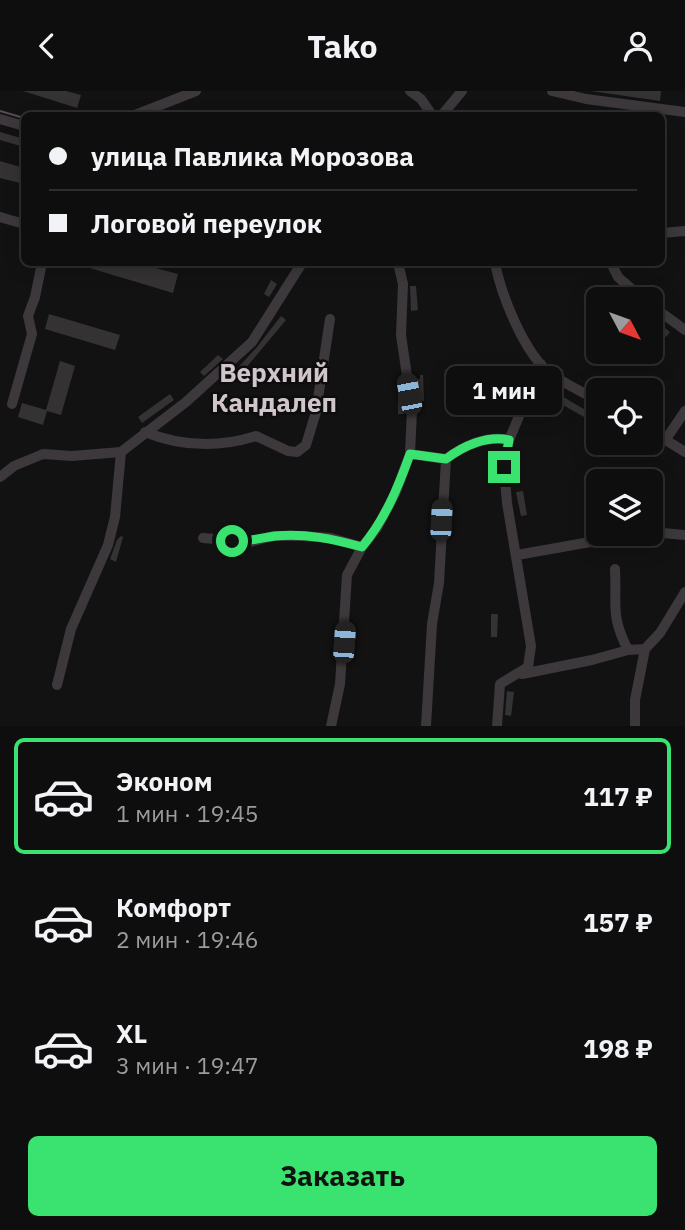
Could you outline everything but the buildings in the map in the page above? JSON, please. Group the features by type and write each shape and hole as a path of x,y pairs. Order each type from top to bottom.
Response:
{"street":[{"path":"143,112 196,91"},
{"path":"410,91 421,99 430,112"},
{"path":"444,112 462,91"},
{"path":"552,91 586,99 685,112"},
{"path":"0,119 21,125"},
{"path":"0,218 21,223"},
{"path":"665,233 685,232"},
{"path":"12,404 32,334 28,316 41,266"},
{"path":"0,477 14,466 43,454 72,456 121,451 195,394 252,342 300,266"},
{"path":"331,726 340,684 347,575 395,494 410,454 412,410 401,335 403,284 399,266"},
{"path":"496,266 500,288 525,342 549,373 586,394"},
{"path":"612,266 618,277 629,287"},
{"path":"663,314 685,330"},
{"path":"145,432 170,442 192,445 240,441 256,436 288,451 297,452 306,445 316,412 330,319"},
{"path":"497,726 500,684 528,667 531,646 507,503 504,467 509,440 541,363"},
{"path":"666,439 685,411"},
{"path":"410,454 446,459 458,450 486,440 498,437 509,440"},
{"path":"663,437 685,452"},
{"path":"57,685 71,629 108,545 115,517 121,451"},
{"path":"426,726 432,624 439,583 446,459"},
{"path":"663,533 685,535"},
{"path":"203,538 250,542 274,536 302,536 331,538 362,547"},
{"path":"517,555 586,543"},
{"path":"615,569 613,607 618,632 628,650"},
{"path":"635,726 635,700 645,649 660,633 685,592"},
{"path":"515,675 628,650 645,649"}],"tram line":[{"path":"0,111 21,117"}],"district":[{"name":"Верхний Кандалеп","path":"274,386"}],"route":[{"path":"232,541 250,542 274,536 302,536 331,538 362,547 377,528 395,494 410,454 446,459 458,450 498,437 509,440 504,467"}]}
